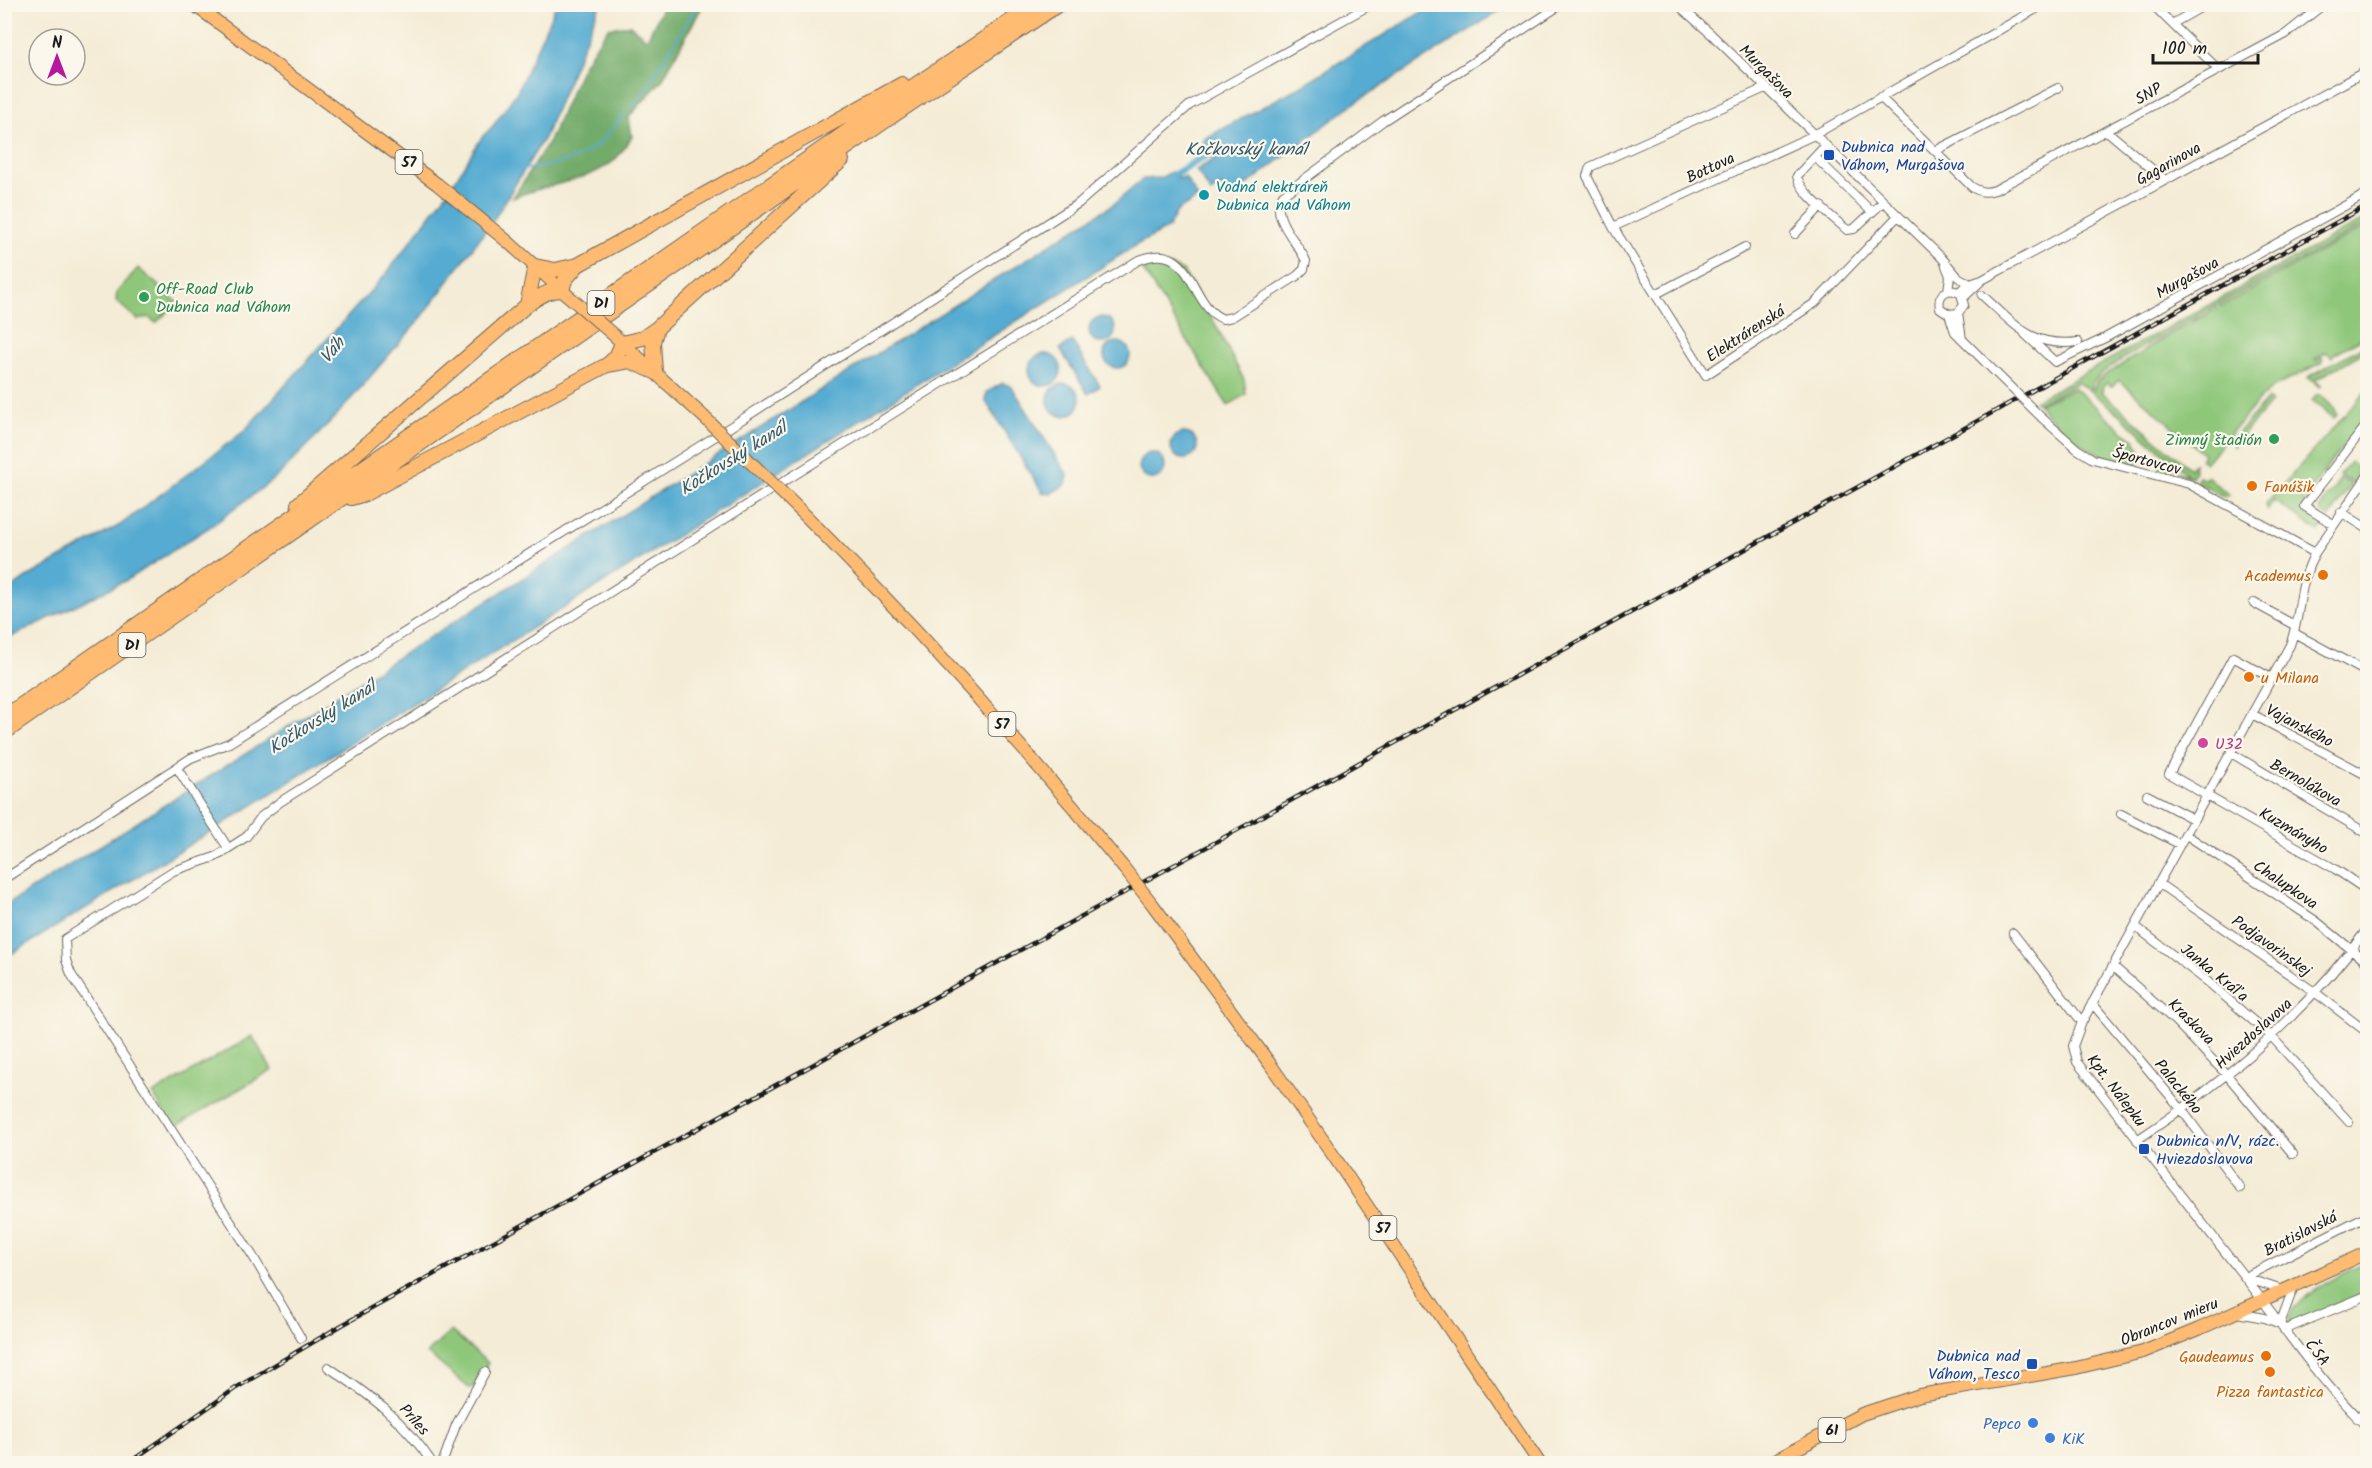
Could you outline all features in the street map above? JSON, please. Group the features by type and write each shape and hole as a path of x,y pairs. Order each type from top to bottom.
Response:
{"highway":[{"name":"D1","path":"4,717 1036,4"},
{"name":"D1","path":"4,734 891,117 1059,4"},
{"path":"527,305 533,263 555,270 578,265 931,66 952,60"},
{"path":"334,504 365,494 607,365 616,357 619,340 643,338 657,328 758,234 891,117"},
{"path":"250,546 527,305 552,290 564,292 565,280 578,265"},
{"path":"607,365 630,362 656,372 653,342 657,328"}],"main road":[{"name":"57","path":"193,4 421,171 533,263 656,372 806,516 892,603 978,697 1153,905 1263,1054 1327,1146 1540,1464"},
{"name":"Obrancov mieru","path":"1768,1464 1862,1414 1898,1401 1938,1390 2076,1368 2132,1355 2167,1343 2367,1252"}],"street":[{"path":"4,879 191,758 229,743 275,715 1079,203 1190,105 1372,4"},
{"path":"301,1338 254,1258 71,974 66,960 65,939 169,873 211,859 246,837 261,816 280,802 806,467 1137,261 1157,256 1178,262 1189,274 1213,313 1223,319 1232,317 1302,272 1305,261 1281,220 1278,209 1279,202 1288,191 1388,117 1562,4"},
{"name":"Murgašova","path":"1677,4 1711,34 1941,257 1958,277 1970,284"},
{"name":"Bottova","path":"1613,227 1814,135 2045,4"},
{"path":"2152,4 2219,70"},
{"path":"2172,24 2207,4"},
{"name":"SNP","path":"1880,98 1972,187 1979,192 1987,192 1995,190 2107,131 2286,34 2324,4"},
{"path":"2365,71 2367,92"},
{"name":"Gagarinova","path":"1959,294 2365,71"},
{"path":"1613,227 1587,176 1590,167 1765,88"},
{"path":"1935,151 2058,88"},
{"path":"2107,131 2165,180"},
{"path":"1825,146 1797,176 1798,182 1821,206 1847,230 1854,230 1883,202"},
{"path":"1815,157 1872,212"},
{"name":"Murgašova","path":"1982,295 2055,362 2104,338 2367,193"},
{"path":"1795,234 1821,206"},
{"name":"Elektrárenská","path":"1613,227 1706,375 1815,303 1898,216"},
{"path":"1656,294 1745,247"},
{"path":"1941,257 1948,270 1948,291"},
{"path":"1958,277 1962,308 1954,314 1942,310 1940,304 1942,295 1948,291 1959,294"},
{"name":"Gagarinova","path":"1959,294 1970,284 1982,280"},
{"name":"Športovcov","path":"1954,314 1955,332 2042,418 2077,449 2093,459 2189,484 2315,553"},
{"name":"Murgašova","path":"2025,334 2044,341 2078,342"},
{"path":"2333,524 2304,506 2367,423"},
{"path":"2271,678 2294,629 2305,572 2333,524 2367,475"},
{"path":"2341,512 2367,529"},
{"path":"2254,603 2367,673"},
{"name":"Kuzmányho","path":"2271,678 2232,657 2169,774 2335,869 2367,891"},
{"name":"Kpt. Nálepku","path":"2262,1299 2077,1062 2073,1046 2092,1003 2271,678"},
{"name":"Vajanského","path":"2252,714 2367,776"},
{"name":"Bernolákova","path":"2231,753 2367,834"},
{"path":"177,768 228,848"},
{"path":"2147,795 2193,819"},
{"path":"2121,814 2179,844"},
{"name":"Chalupkova","path":"2185,834 2276,893 2367,963"},
{"name":"Podjavorinskej","path":"2158,883 2316,993 2367,1033"},
{"name":"Janka Kráľa","path":"2135,926 2208,981 2272,1037 2349,1122"},
{"name":"Hviezdoslavova","path":"2137,1140 2227,1076 2272,1037 2316,993 2367,927"},
{"path":"2013,933 2082,1022"},
{"name":"Kraskova","path":"2113,966 2175,1021 2227,1076 2293,1154"},
{"name":"Palackého","path":"2092,1003 2182,1110 2240,1188"},
{"name":"Bratislavská","path":"2245,1277 2367,1215"},
{"path":"2245,1277 2282,1290"},
{"path":"2282,1327 2295,1284"},
{"path":"2233,1312 2265,1318 2282,1327 2367,1295"},
{"name":"ČSA","path":"2262,1299 2322,1380 2367,1428"},
{"name":"Príles","path":"328,1368 373,1397 410,1432 433,1464"},
{"path":"442,1464 456,1425 485,1372"},
{"path":"2357,1418 2367,1408"}],"green space":[{"path":"664,4 703,5 662,80 629,117 632,137 620,154 611,163 589,175 513,198 549,141 583,65 608,28 630,25 647,39"},
{"path":"2367,218 2367,223 2123,359 2098,377 2090,391 2077,382 2037,404 2034,401"},
{"path":"2367,226 2367,335 2332,357 2326,352 2315,359 2316,361 2322,357 2323,362 2272,388 2205,463 2200,459 2204,454 2119,380 2112,387 2107,383 2102,387 2104,389 2102,392 2190,469 2194,464 2195,470 2192,477 2159,469 2158,460 2171,470 2189,476 2092,393 2097,382 2105,375 2170,334"},
{"path":"1157,264 1183,271 1212,318 1244,380 1246,394 1228,406 1143,270"},
{"name":"Off-Road Club Dubnica nad Váhom","path":"138,268 177,302 156,323 148,317 138,320 116,301 117,292"},
{"path":"2367,344 2367,350 2315,380 2320,387 2308,377"},
{"path":"2074,388 2135,441 2143,455 2139,463 2110,459 2096,453 2071,436 2038,405"},
{"path":"2367,390 2367,417 2303,502 2326,522 2319,532 2274,501 2267,510 2265,505"},
{"path":"2316,395 2320,395 2335,409 2337,415 2334,418 2312,400"},
{"path":"2268,399 2271,402 2233,446 2232,439"},
{"path":"2350,462 2362,471 2352,483 2340,475"},
{"path":"2199,476 2205,479 2207,476 2229,495 2224,497 2203,485 2198,485 2196,482"},
{"path":"2341,478 2351,485 2329,518 2319,509"},
{"path":"252,1036 272,1070 173,1128 153,1094"},
{"path":"2367,1262 2367,1293 2289,1325 2290,1315 2306,1296"},
{"path":"451,1331 488,1363 473,1387 469,1388 427,1353"}],"water":[{"name":"Kočkovský kanál","path":"1435,4 1509,5 1353,104 1228,198 1221,186 1211,193 1196,170 1215,159 1212,155 1206,158 1202,152 1207,149 1202,140 1299,87"},
{"name":"Váh","path":"556,5 600,5 544,138 494,219 422,317 336,416 278,476 213,525 127,580 5,640 5,593 29,576 120,525 243,432 387,273 449,190 482,137 493,126 517,92"},
{"path":"1171,172 1176,179 1185,177 1198,198 1177,211 1168,228 1138,244 220,826 5,958 5,906 1114,204 1143,179 1161,178"},
{"path":"1102,317 1111,321 1115,330 1111,339 1102,343 1093,339 1089,330 1093,321"},
{"path":"1072,341 1100,386 1088,394 1060,349"},
{"path":"1117,342 1126,346 1130,355 1126,364 1117,368 1108,364 1104,355 1108,346"},
{"path":"1045,354 1056,359 1061,370 1056,381 1045,386 1034,381 1029,370 1034,359"},
{"path":"1003,383 1012,387 1068,476 1066,484 1050,494 1042,492 985,400 987,392"},
{"path":"1064,384 1075,389 1080,400 1075,411 1064,416 1053,411 1048,400 1053,389"},
{"path":"1184,433 1193,437 1197,446 1193,455 1184,459 1175,455 1171,446 1175,437"},
{"path":"1152,453 1161,457 1165,466 1161,475 1152,479 1143,475 1139,466 1143,457"}],"waterway":[{"path":"630,109 648,86 698,4"},
{"path":"524,169 557,164 582,155 602,140 624,114"},
{"name":"Kočkovský kanál","path":"1167,180 1212,151"}],"railway":[{"path":"127,1464 236,1388 342,1325 2368,205"}],"place":[{"name":"Dubnica nad Váhom, Murgašova","path":"1829,155"},
{"name":"Vodná elektráreň Dubnica nad Váhom","path":"1204,195"},
{"name":"Off-Road Club Dubnica nad Váhom","path":"144,297"},
{"name":"Zimný štadión","path":"2274,439"},
{"name":"Fanúšik","path":"2252,486"},
{"name":"Academus","path":"2323,575"},
{"name":"u Milana","path":"2249,677"},
{"name":"U32","path":"2203,743"},
{"name":"Dubnica n/V, rázc. Hviezdoslavova","path":"2144,1149"},
{"name":"Gaudeamus","path":"2266,1356"},
{"name":"Dubnica nad Váhom, Tesco","path":"2032,1364"},
{"name":"Pizza fantastica","path":"2270,1372"},
{"name":"Pepco","path":"2033,1423"},
{"name":"KiK","path":"2050,1438"}]}
